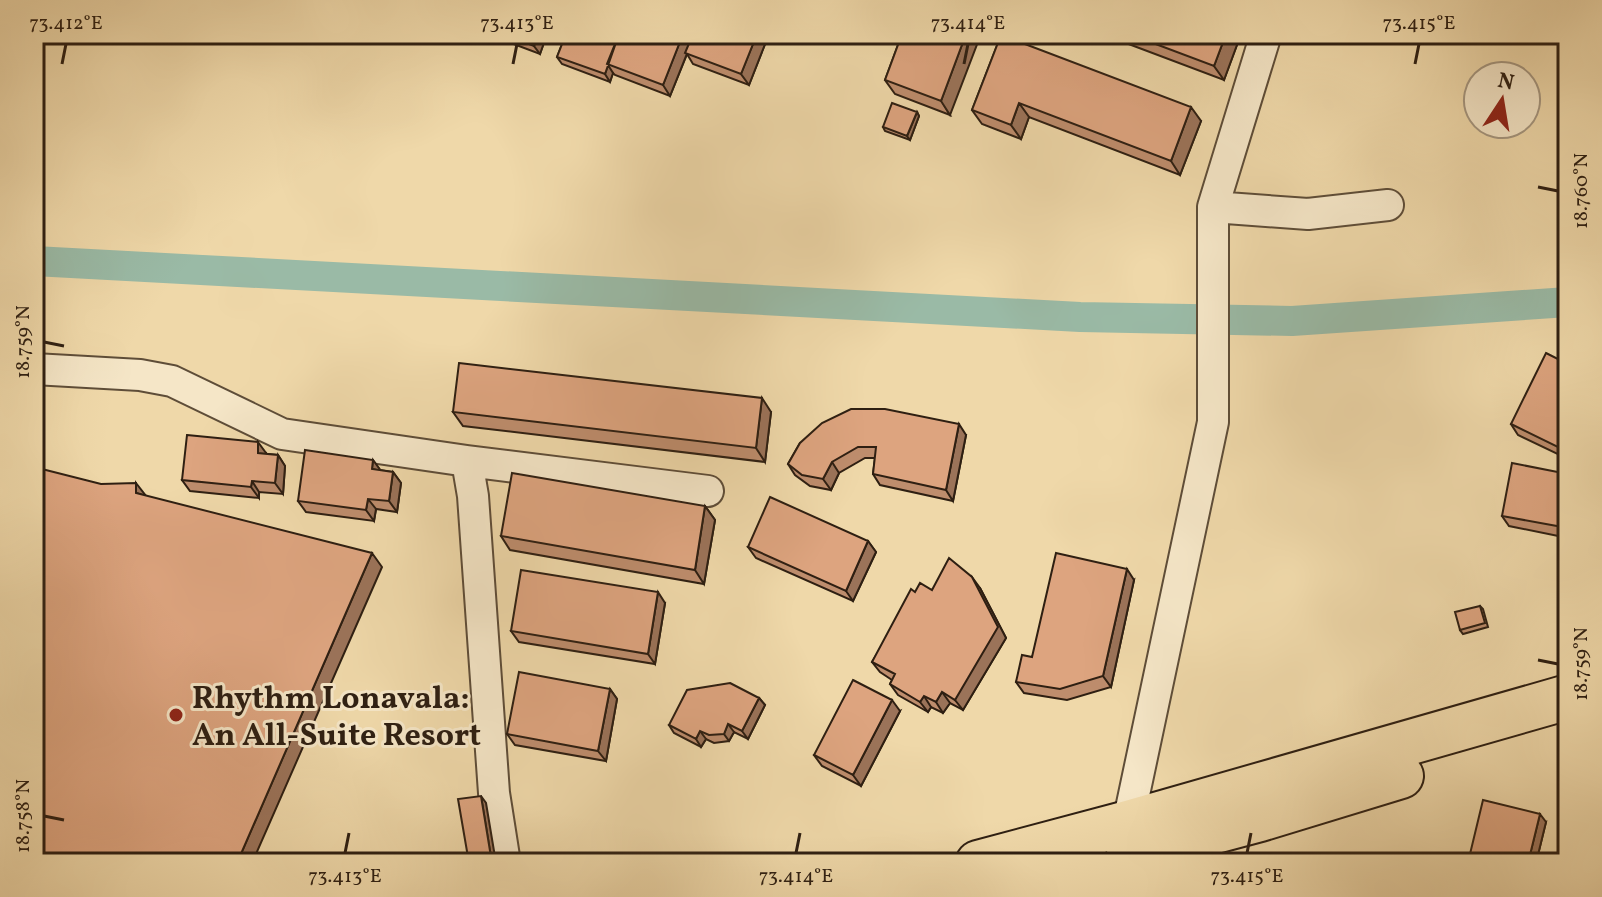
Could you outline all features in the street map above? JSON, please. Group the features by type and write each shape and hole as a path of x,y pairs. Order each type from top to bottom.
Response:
{"highway":[{"path":"978,863 1568,697"},
{"path":"1094,863 1260,819 1568,725"}],"street":[{"path":"1128,823 1213,422 1213,207 1266,34"},
{"path":"1213,207 1308,214 1388,205"},
{"path":"34,369 172,381 282,434 708,491"},
{"path":"467,461 473,496 494,793 505,863"}],"building":[{"path":"502,34 539,34 534,46"},
{"path":"566,34 619,34 605,74 557,57"},
{"path":"619,34 683,34 663,85 607,64"},
{"path":"693,34 757,34 741,74 685,53"},
{"path":"902,34 966,34 941,101 885,80"},
{"path":"1129,34 1226,34 1214,66"},
{"path":"1001,35 1191,107 1171,161 1019,103 1011,125 972,110"},
{"path":"892,103 917,112 907,136 883,127"},
{"path":"1546,353 1568,364 1568,452 1511,424"},
{"path":"459,363 762,398 756,448 453,412"},
{"path":"851,409 885,409 959,424 946,490 873,474 876,447 858,447 832,462 823,479 802,475 788,464 800,443 822,423"},
{"path":"187,435 258,442 258,453 278,455 275,483 252,481 251,487 182,480"},
{"path":"305,450 373,460 372,469 393,472 389,501 368,499 366,510 298,501"},
{"path":"1512,463 1568,474 1568,528 1502,516"},
{"name":"Rhythm Lonavala: An All-Suite Resort","path":"34,467 101,484 136,483 136,493 372,553 237,863 34,863"},
{"path":"512,473 705,506 695,570 501,536"},
{"path":"770,497 868,541 846,591 748,547"},
{"path":"1056,553 1127,569 1103,676 1060,689 1016,682 1022,655 1032,657"},
{"path":"949,558 972,577 998,627 955,700 942,692 936,702 924,696 920,702 890,684 895,674 872,662 911,589 915,592 920,583 932,590"},
{"path":"521,570 658,592 648,654 511,631"},
{"path":"1480,606 1485,623 1460,630 1455,612"},
{"path":"519,672 610,689 598,751 507,734"},
{"path":"853,680 892,700 853,775 814,755"},
{"path":"730,683 759,698 742,731 728,724 724,734 709,735 700,731 696,739 669,725 687,690"},
{"path":"481,796 492,863 469,863 458,799"},
{"path":"1483,800 1540,814 1528,863 1507,863 1470,854"}],"waterway":[{"path":"34,261 1080,317 1292,321 1568,302"}],"place":[{"name":"Rhythm Lonavala: An All-Suite Resort","path":"176,715"}]}
